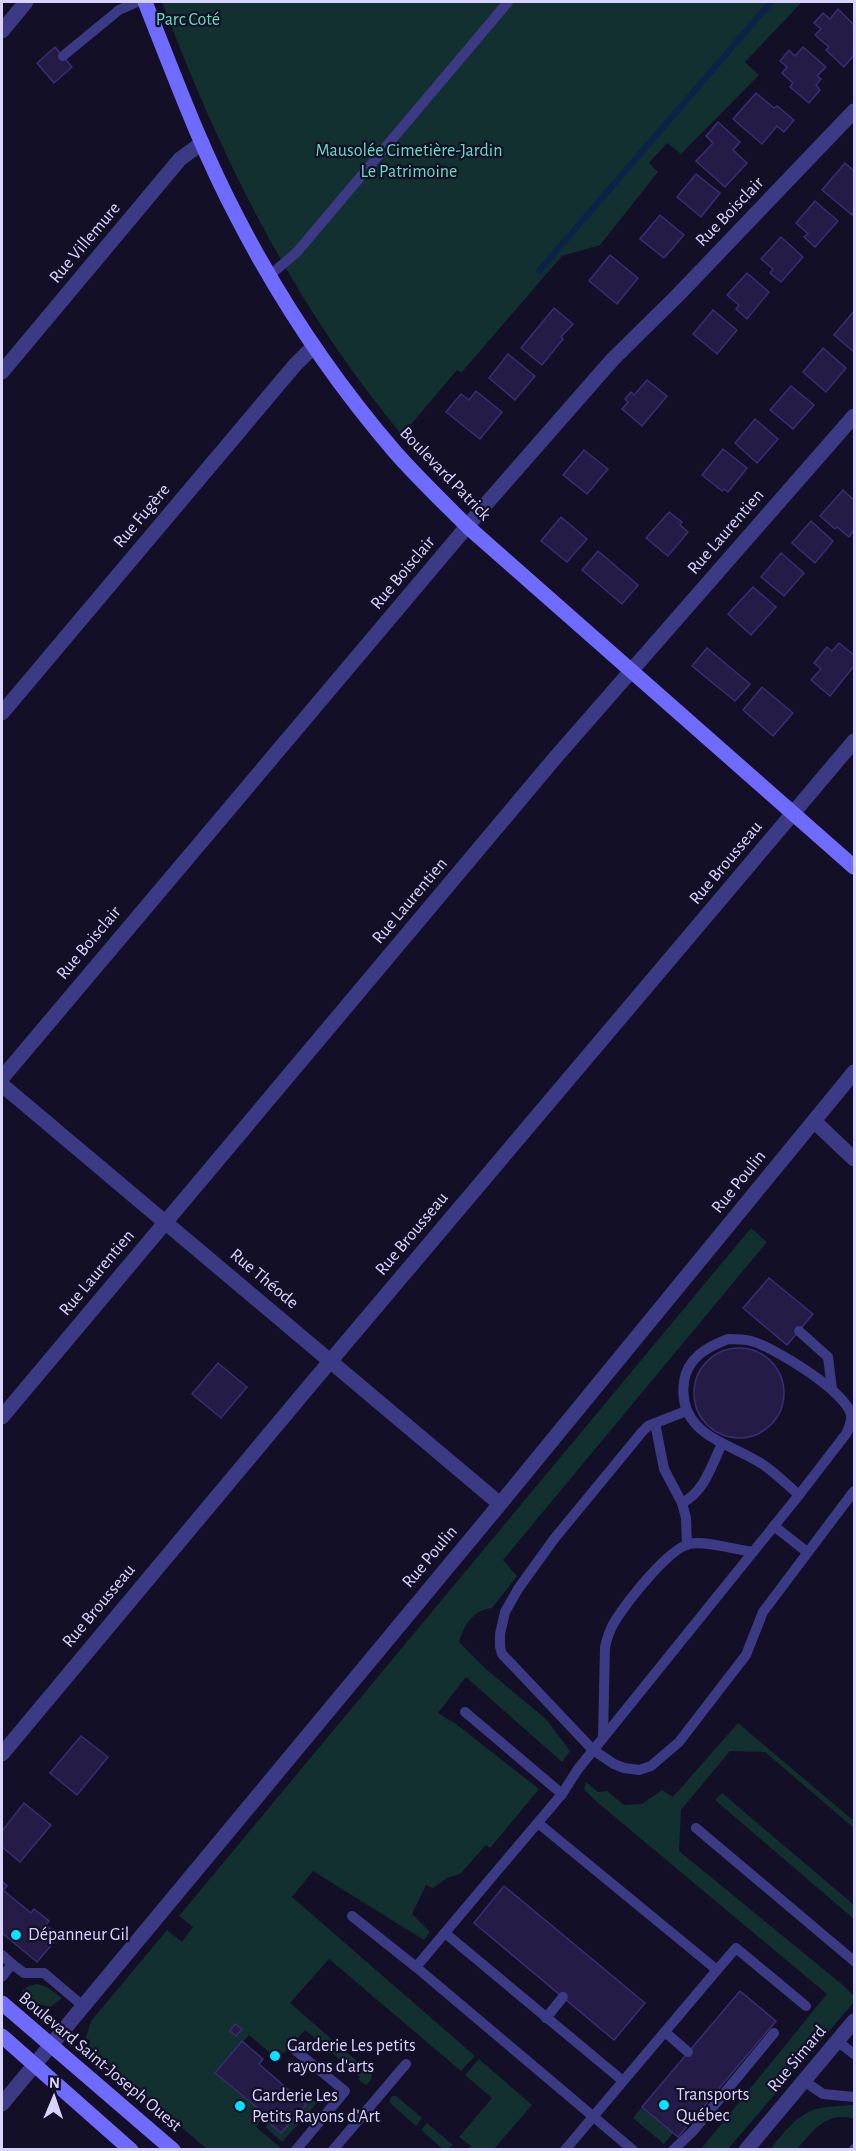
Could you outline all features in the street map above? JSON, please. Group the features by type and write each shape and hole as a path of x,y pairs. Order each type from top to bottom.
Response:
{"street":[{"path":"2,31 26,2"},
{"name":"Boulevard Patrick","path":"145,2 202,143 237,217 269,276 314,346 369,421 468,527 855,867"},
{"name":"Rue Boisclair","path":"2,1078 613,359 679,294 855,111"},
{"name":"Rue Villemure","path":"2,372 180,159 202,143"},
{"name":"Rue Fugère","path":"2,713 295,365 314,346"},
{"name":"Rue Laurentien","path":"2,1417 630,670 855,416"},
{"name":"Rue Brousseau","path":"2,1754 331,1360 855,741"},
{"name":"Rue Poulin","path":"2,2104 855,1072"},
{"name":"Rue Théode","path":"2,1085 500,1504"},
{"path":"814,1121 855,1159"},
{"name":"Boulevard Saint-Joseph Ouest","path":"2,2003 174,2150"},
{"name":"Rue Simard","path":"746,2150 855,2021"},
{"path":"2,2036 131,2150"}],"lane":[{"path":"63,57 119,10 137,2"},
{"path":"269,276 297,252 508,2"},
{"path":"799,1331 828,1357 832,1389"},
{"path":"416,1967 562,1794 603,1737 851,1431 851,1414 847,1405 832,1389 771,1350 752,1341 728,1339 697,1355 685,1374 683,1390 686,1411 708,1436 763,1464 799,1494"},
{"path":"686,1411 655,1423 642,1432 528,1574 505,1612 500,1634 502,1654 593,1750 614,1764 639,1770 651,1766 662,1759 679,1742 746,1655 763,1612 855,1491"},
{"path":"655,1423 664,1469 682,1503 686,1518 687,1545"},
{"path":"682,1503 694,1497 722,1444"},
{"path":"774,1526 807,1552"},
{"path":"603,1737 605,1647 614,1622 661,1562 676,1550 698,1543 753,1552"},
{"path":"465,1712 562,1794"},
{"path":"538,1822 717,1970"},
{"path":"696,1828 855,1961"},
{"path":"352,1916 633,2150"},
{"path":"445,1933 623,2081"},
{"path":"565,2150 736,1948 806,2006"},
{"path":"2,1955 24,1973 44,1973 83,2006"},
{"path":"2,1977 12,1964"},
{"path":"546,2018 563,1997"},
{"path":"664,2032 688,2052"},
{"path":"673,2150 693,2131 774,2033"},
{"path":"837,2042 855,2054"},
{"path":"295,2050 345,2091 296,2150"},
{"path":"333,2150 406,2064"},
{"path":"804,2080 823,2094 855,2097"}],"green space":[{"name":"Mausolée Cimetière-Jardin Le Patrimoine","path":"162,2 802,2 745,62 759,75 681,154 667,143 649,163 658,172 600,245 562,256 461,373 457,370 402,435 327,334 264,229 210,118"},
{"path":"751,1228 767,1242 503,1560 517,1576 492,1608 485,1609 470,1619 461,1636 459,1642 487,1670 546,1719 570,1751 562,1762 466,1677 438,1713 456,1724 539,1789 490,1848 486,1845 460,1874 447,1878 433,1888 426,1885 412,1914 430,1932 424,1940 313,1871 292,1897 475,2056 461,2071 329,1959 290,2003 372,2074 371,2080 366,2085 358,2079 360,2077 305,2030 284,2053 281,2052 276,2058 249,2035 215,2073 265,2114 256,2127 280,2147 278,2150 208,2150 91,2050 90,2040 86,2037 91,2021 167,1930 182,1942 193,1927 179,1916"},
{"path":"738,1723 854,1821 854,1828 765,1752 730,1751 681,1810 679,1851 844,1986 854,1996 854,2002 728,2149 701,2149 827,1994 584,1789 586,1782 598,1792 607,1791 624,1805 642,1804 662,1790 673,1797"},
{"path":"722,1793 854,1905 854,1919 715,1800"},
{"path":"37,1984 47,1987 62,1998 49,2008 38,2005 22,1991"},
{"path":"479,2059 532,2105 494,2149 468,2149 471,2146 459,2137 492,2098 465,2075"},
{"path":"308,2096 317,2103 282,2142 265,2127 269,2122 305,2105 303,2102"},
{"path":"392,2096 396,2096 422,2118 416,2126 390,2103"},
{"path":"854,2105 854,2119 844,2117 828,2120 815,2129 797,2149 770,2149 790,2126 809,2112 825,2107"},
{"path":"642,2107 673,2133 664,2144 633,2118"},
{"path":"427,2123 453,2145 448,2149 443,2149 421,2130"}],"building":[{"path":"838,9 854,25 854,55 844,67 826,50 829,47 815,35 821,29 814,23 823,13 830,19"},
{"path":"55,47 72,67 54,83 37,63"},
{"path":"803,47 826,67 817,76 821,79 816,85 820,90 809,103 790,87 793,83 782,73 787,67 780,61 789,50 795,56"},
{"path":"756,93 774,108 777,106 794,120 784,132 777,126 762,144 733,119"},
{"path":"718,122 740,142 733,150 747,163 725,187 696,161 713,143 706,136"},
{"path":"845,163 854,171 854,212 852,215 822,190"},
{"path":"696,174 720,193 701,217 677,197"},
{"path":"815,201 838,221 815,247 804,237 808,234 796,223"},
{"path":"660,215 684,235 664,258 640,239"},
{"path":"781,237 803,257 781,282 770,273 773,269 761,259"},
{"path":"610,255 638,278 617,304 589,281"},
{"path":"747,273 769,292 747,319 736,309 739,305 727,295"},
{"path":"554,308 573,324 542,365 521,348"},
{"path":"713,310 737,330 717,354 693,334"},
{"path":"854,311 854,352 834,335"},
{"path":"823,348 846,368 826,392 803,372"},
{"path":"508,354 535,376 515,400 489,378"},
{"path":"647,380 667,396 642,426 622,409 628,402 625,399 631,392 634,395"},
{"path":"791,386 814,405 793,429 770,410"},
{"path":"476,391 502,412 480,439 446,412 461,394 469,400"},
{"path":"755,419 778,439 757,463 735,443"},
{"path":"723,449 747,468 728,492 724,489 722,491 702,475"},
{"path":"584,450 608,469 587,494 563,475"},
{"path":"843,490 854,500 854,530 849,537 820,516"},
{"path":"669,512 682,522 680,525 688,532 668,556 646,538"},
{"path":"561,517 587,539 567,562 541,541"},
{"path":"811,521 833,541 815,563 792,543"},
{"path":"598,551 638,585 622,604 582,570"},
{"path":"781,553 804,573 784,596 761,577"},
{"path":"753,587 776,607 751,635 728,614"},
{"path":"839,643 854,655 854,666 830,696 811,680 821,669 814,663 827,647 832,651"},
{"path":"707,648 750,684 735,701 692,666"},
{"path":"762,687 793,713 773,736 743,710"},
{"path":"769,1278 813,1314 787,1345 743,1308"},
{"path":"739,1348 756,1352 771,1361 780,1376 784,1393 780,1410 771,1425 756,1434 739,1438 722,1434 707,1425 698,1410 694,1393 698,1376 707,1361 722,1352"},
{"path":"218,1363 247,1387 221,1418 192,1394"},
{"path":"81,1736 108,1757 77,1795 50,1773"},
{"path":"24,1803 51,1825 20,1862 2,1847 2,1831"},
{"path":"2,1881 7,1886 3,1890 31,1913 34,1909 49,1921 46,1925 59,1936 37,1962 2,1933"},
{"path":"504,1886 645,2003 614,2040 474,1923"},
{"path":"740,1991 776,2021 678,2137 642,2107"},
{"path":"235,2024 242,2029 236,2036 230,2031"},
{"path":"242,2041 263,2059 259,2064 306,2105 281,2133 263,2117 265,2114 215,2073"}],"waterway":[{"path":"539,271 771,2"}],"place":[{"name":"Dépanneur Gil","path":"16,1935"},
{"name":"Garderie Les petits rayons d'arts","path":"275,2056"},
{"name":"Transports Québec","path":"664,2105"},
{"name":"Garderie Les Petits Rayons d'Art","path":"240,2106"}],"park label":[{"name":"Parc Coté","path":"188,20"}]}
